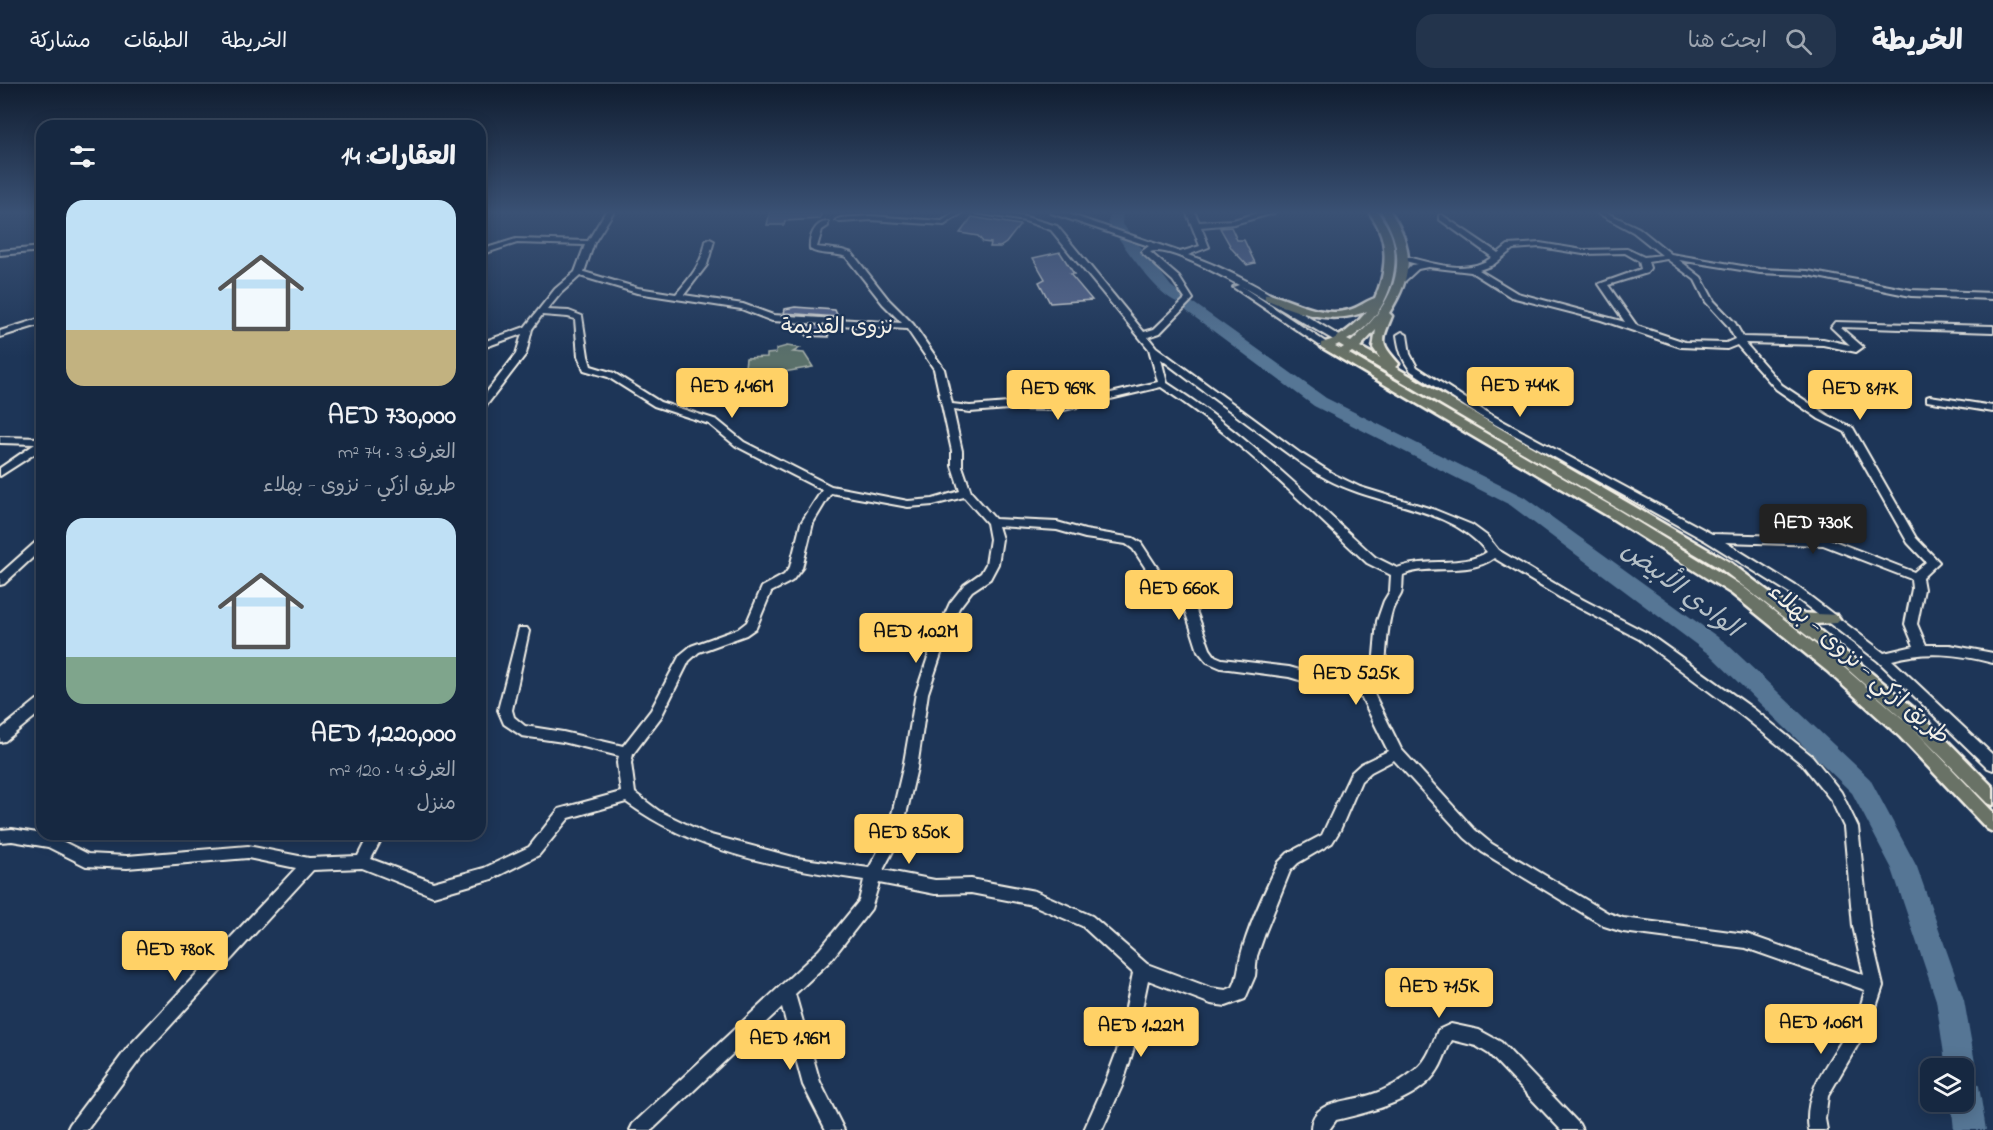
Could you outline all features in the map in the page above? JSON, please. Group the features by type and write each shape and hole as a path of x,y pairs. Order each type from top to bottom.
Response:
{"main road":[{"path":"1344,347 1378,304 1387,284 1390,260"},
{"path":"1404,260 1402,279 1377,340 1379,350 1387,360 1436,395"},
{"path":"1269,297 1313,313 1355,314 1376,300 1387,284"},
{"path":"1344,347 1394,299"},
{"name":"طريق ازكي - نزوى - بهلاء","path":"1325,345 1344,347 1436,395 1694,546 1796,618 1915,719 1993,798"},
{"name":"طريق ازكي - نزوى - بهلاء","path":"1344,347 1737,590 1833,667 1906,732 1993,824"},
{"path":"1796,618 1832,619"}],"street":[{"path":"486,400 521,354 528,329 558,291 579,273 584,260"},
{"path":"678,296 703,268 707,260"},
{"path":"639,1130 825,956 866,904 873,875 894,836 910,768 922,693 941,636 954,606 968,588 986,576 992,564 996,539 992,522 966,493 957,466 957,451 939,369 910,326 886,302 853,260"},
{"path":"1086,260 1154,349 1324,474 1357,490 1432,513 1462,525 1480,536 1494,553 1568,597 1643,636 1750,714 1807,760 1836,796 1851,827 1861,926 1875,986 1865,1016 1820,1094 1816,1119 1818,1130"},
{"path":"1143,335 1157,331 1189,300 1185,290 1152,260"},
{"path":"1195,260 1269,297 1344,347"},
{"path":"1410,260 1428,265 1473,270 1514,295 1604,318 1674,343 1699,347 1727,346 1741,340 1823,342 1852,349 1858,347 1835,327 1836,325 1993,329"},
{"path":"1473,270 1492,260"},
{"path":"1635,330 1604,284 1644,271 1646,268 1643,260"},
{"path":"1675,260 1698,279 1710,302 1729,320 1743,347 1779,387 1823,417 1849,430 1912,540 1932,562 1916,578"},
{"path":"1693,260 1760,271 1808,273 1911,293 1993,296"},
{"path":"1198,261 1325,345"},
{"path":"1402,279 1415,267 1428,265"},
{"path":"579,273 637,290 743,307 772,318 788,321 910,326"},
{"path":"540,312 569,314 579,318 583,356 587,368 610,375 657,404 713,422 740,444 828,489 908,504 933,502 966,493"},
{"path":"0,334 36,323"},
{"path":"486,344 528,329"},
{"path":"1402,335 1402,349 1414,369 1483,414 1710,538 1795,591 1882,658 1993,764"},
{"path":"1154,349 1163,384 1197,405 1236,436 1371,560 1397,573"},
{"path":"948,407 970,409 1008,406 1064,407 1163,384"},
{"path":"1930,399 1993,409"},
{"path":"0,440 36,442"},
{"path":"0,473 36,446"},
{"path":"828,489 807,523 796,568 788,579 766,590 752,625 742,632 695,649 684,658 656,713 626,752 624,763 628,796 654,815 704,839 797,864 934,887 971,886 1035,898 1087,921 1142,970 1211,996 1226,998 1239,993 1247,976 1249,956 1284,867 1293,858 1326,839 1334,830 1356,777 1366,768 1396,753"},
{"path":"992,522 1057,526 1085,534 1129,541 1137,546 1164,587 1190,608 1204,651 1211,659 1221,663 1290,672 1367,694 1396,753 1470,834 1487,848 1604,918 1623,925 1723,936 1746,941 1875,986"},
{"path":"1710,538 1824,541 1916,578"},
{"path":"0,581 36,548"},
{"path":"1397,573 1405,568 1424,564 1488,559 1494,553"},
{"path":"1367,694 1377,676 1385,628 1385,609 1388,601 1396,592 1397,573"},
{"path":"1916,578 1918,589 1911,624 1922,650"},
{"path":"523,631 505,710 509,720 522,731 563,737 626,752"},
{"path":"1882,658 1908,650 1957,648 1993,658"},
{"path":"0,737 36,709"},
{"path":"44,840 50,841 86,860 127,862 248,852 309,864 362,862 433,889 487,874 534,851 564,813 628,796"},
{"path":"0,836 12,835 36,839"},
{"path":"362,862 374,840"},
{"path":"76,1130 134,1053 309,864"},
{"path":"1093,1130 1113,1086 1125,1051 1142,970"},
{"path":"786,993 812,1085 836,1130"},
{"path":"1320,1130 1320,1124 1331,1112 1369,1104 1394,1094 1423,1075 1438,1055 1444,1036 1450,1032 1479,1038 1495,1048 1573,1130"}],"green space":[{"path":"787,346 800,348 793,352 804,353 813,367 755,377 744,376 746,358 767,357 767,354 776,353 776,349"}],"building":[{"path":"1034,260 1065,260 1074,274 1070,274 1092,300 1050,303 1039,282 1045,279"},
{"path":"1242,260 1253,260 1255,263 1247,265"},
{"path":"795,307 835,310 838,317 784,313 785,309"},
{"path":"808,325 826,326 829,337 806,336"}],"waterway":[{"name":"الوادي الأبيض","path":"1143,260 1166,289 1181,300"},
{"name":"الوادي الأبيض","path":"1190,307 1320,402 1517,501 1718,649 1861,786 1904,867 1950,1000 1959,1058"},
{"name":"الوادي الأبيض","path":"1968,1112 1970,1130"}],"district":[{"name":"نزوى القديمة","path":"837,328"}]}
